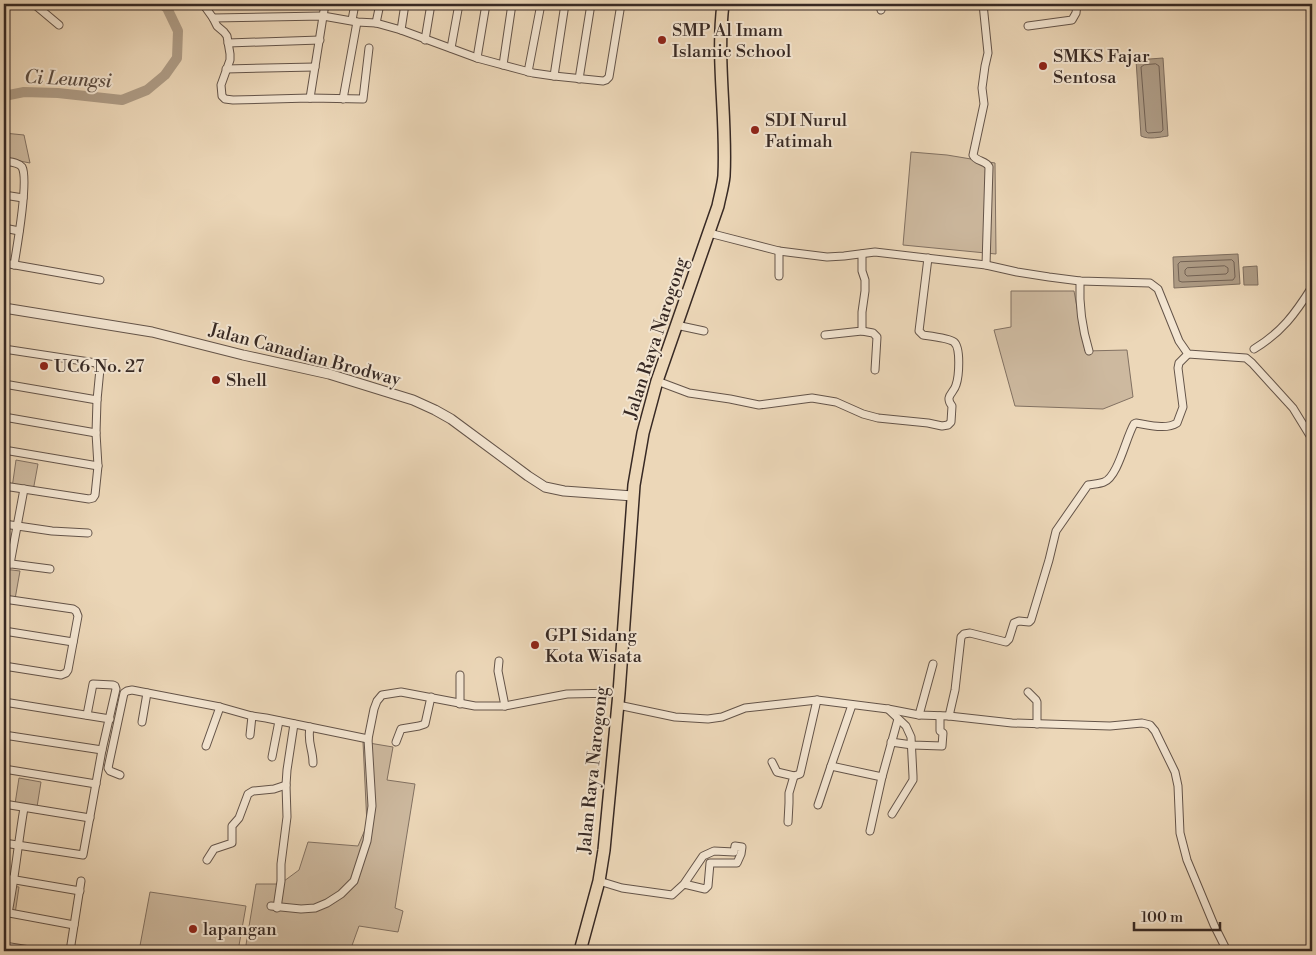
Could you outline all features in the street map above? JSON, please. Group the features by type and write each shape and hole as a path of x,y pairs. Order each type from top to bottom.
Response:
{"main road":[{"name":"Jalan Raya Narogong","path":"580,951 598,881 607,825 633,496 643,433 657,381 718,206 724,179 720,44 723,4"}],"street":[{"path":"34,4 59,25"},
{"path":"203,4 217,26 224,32 228,43 230,60 221,86 225,99 363,99 369,48"},
{"path":"310,98 325,4"},
{"path":"343,98 355,4"},
{"path":"376,23 380,4"},
{"path":"401,30 405,4"},
{"path":"425,40 432,4"},
{"path":"452,48 459,4"},
{"path":"477,58 486,4"},
{"path":"503,65 512,4"},
{"path":"528,72 540,4"},
{"path":"554,76 565,4"},
{"path":"579,79 591,4"},
{"path":"213,18 323,16 376,23 401,30 477,58 528,72 603,81 609,77 622,4"},
{"path":"983,4 988,54 982,88 984,104 973,155 989,167 986,265"},
{"path":"1028,26 1072,20 1076,13 1077,4"},
{"path":"228,43 320,40"},
{"path":"226,68 315,67"},
{"path":"4,161 17,163 23,171 23,198 14,265"},
{"path":"4,195 23,198"},
{"path":"4,228 19,231"},
{"path":"709,233 779,251 826,257 874,252 986,265 1017,272 1080,280 1150,283 1158,289 1179,341 1188,354"},
{"path":"779,251 779,276"},
{"path":"862,254 862,270 865,280 862,331"},
{"path":"657,381 689,393 759,405 812,398 836,402 863,414 878,418 942,426 948,425 952,419 952,406 949,397 956,386 959,360 956,345 952,340 923,335 919,331 928,258"},
{"path":"4,263 100,280"},
{"path":"1080,280 1080,307 1089,351"},
{"path":"1254,349 1270,339 1291,319 1312,287"},
{"name":"Jalan Canadian Brodway","path":"4,308 152,332 329,374 413,400 436,410 545,487 564,491 633,496"},
{"path":"676,325 704,331"},
{"path":"825,335 862,331 874,333 877,336 875,370"},
{"path":"4,349 96,363 100,369 96,432 98,466 95,495 93,498 4,486"},
{"path":"949,716 955,690 962,637 964,634 970,633 1006,642 1009,639 1014,623 1019,621 1029,622 1031,620 1056,531 1088,485 1103,483 1113,473 1134,424 1169,426 1177,423 1183,407 1178,368 1179,363 1188,354 1246,358 1293,408 1312,438"},
{"path":"4,384 97,400"},
{"path":"4,417 96,432"},
{"path":"4,450 98,466"},
{"path":"24,489 18,526 7,563 50,569"},
{"path":"4,524 52,531 88,533"},
{"path":"4,598 73,609 78,616 66,673 61,675 4,666"},
{"path":"4,632 73,642"},
{"path":"499,661 498,671 505,706"},
{"path":"919,715 934,664"},
{"path":"460,675 460,704"},
{"path":"4,842 83,855 102,750 116,689 115,686 93,684 87,715"},
{"path":"120,775 110,772 108,768 124,693 127,691 135,690 368,739"},
{"path":"294,724 287,770 287,817 281,864 281,881 274,907 301,909 315,908 327,903 341,894 354,881 367,841 372,806 368,739 374,709 382,695 401,692 460,704 505,706 567,694 618,699 675,717 708,719 722,717 744,708 817,700 919,715 949,716 1012,723 1110,726 1142,723 1152,727 1175,772 1178,786 1180,833 1187,860 1227,951"},
{"path":"1028,692 1037,702 1037,724"},
{"path":"142,722 147,693"},
{"path":"396,742 401,729 425,724 431,697"},
{"path":"772,762 777,772 794,776 798,776 801,773 817,700"},
{"path":"4,702 110,719"},
{"path":"818,805 852,705"},
{"path":"206,746 220,707"},
{"path":"888,709 906,726 912,745 913,780 892,814"},
{"path":"250,735 252,716"},
{"path":"891,742 942,746 943,733 940,732 940,716"},
{"path":"870,832 882,777 898,719"},
{"path":"272,757 279,721"},
{"path":"310,727 309,743 313,763"},
{"path":"4,735 102,750"},
{"path":"830,766 882,777"},
{"path":"4,769 96,784"},
{"path":"788,822 789,793 794,776"},
{"path":"207,860 214,849 232,843 232,826 239,818 248,794 252,791 274,789 286,784"},
{"path":"4,804 90,818"},
{"path":"24,808 17,845 14,880 6,912 74,925"},
{"path":"598,881 622,888 672,895 684,884 702,856 714,851 734,852 735,846 742,847 737,864 710,863 708,886 705,890 684,884"},
{"path":"4,878 80,891"},
{"path":"70,951 81,881"},
{"path":"4,946 36,951"}],"shaded area":[{"path":"4,133 24,135 30,163 4,158"},
{"path":"911,152 947,155 995,163 996,254 903,245"},
{"path":"1011,291 1074,291 1085,351 1127,350 1133,397 1103,409 1015,406 994,330 1011,327"},
{"path":"16,460 38,464 33,491 12,488"},
{"path":"4,569 20,571 15,599 4,597"},
{"path":"363,742 393,747 387,780 415,784 395,908 403,911 398,932 359,926 350,951 245,951 256,884 280,884 299,870 308,842 358,846 367,825"},
{"path":"19,778 41,782 37,807 15,804"},
{"path":"4,885 19,887 15,914 4,912"},
{"name":"lapangan","path":"150,892 246,906 238,951 139,951"}],"water":[{"path":"1163,58 1168,136 1147,138 1141,136 1136,60"},
{"path":"1238,254 1240,284 1174,288 1173,257"},
{"path":"1257,266 1258,285 1244,285 1243,267"}],"waterway":[{"name":"Ci Leungsi","path":"4,96 24,92 58,93 122,100 147,90 165,75 177,58 178,31 167,8 162,4"}],"place":[{"name":"SMP Al Imam Islamic School","path":"662,40"},
{"name":"SMKS Fajar Sentosa","path":"1043,66"},
{"name":"SDI Nurul Fatimah","path":"755,130"},
{"name":"UC6 No. 27","path":"44,366"},
{"name":"Shell","path":"216,380"},
{"name":"GPI Sidang Kota Wisata","path":"535,645"},
{"name":"lapangan","path":"193,929"}]}
